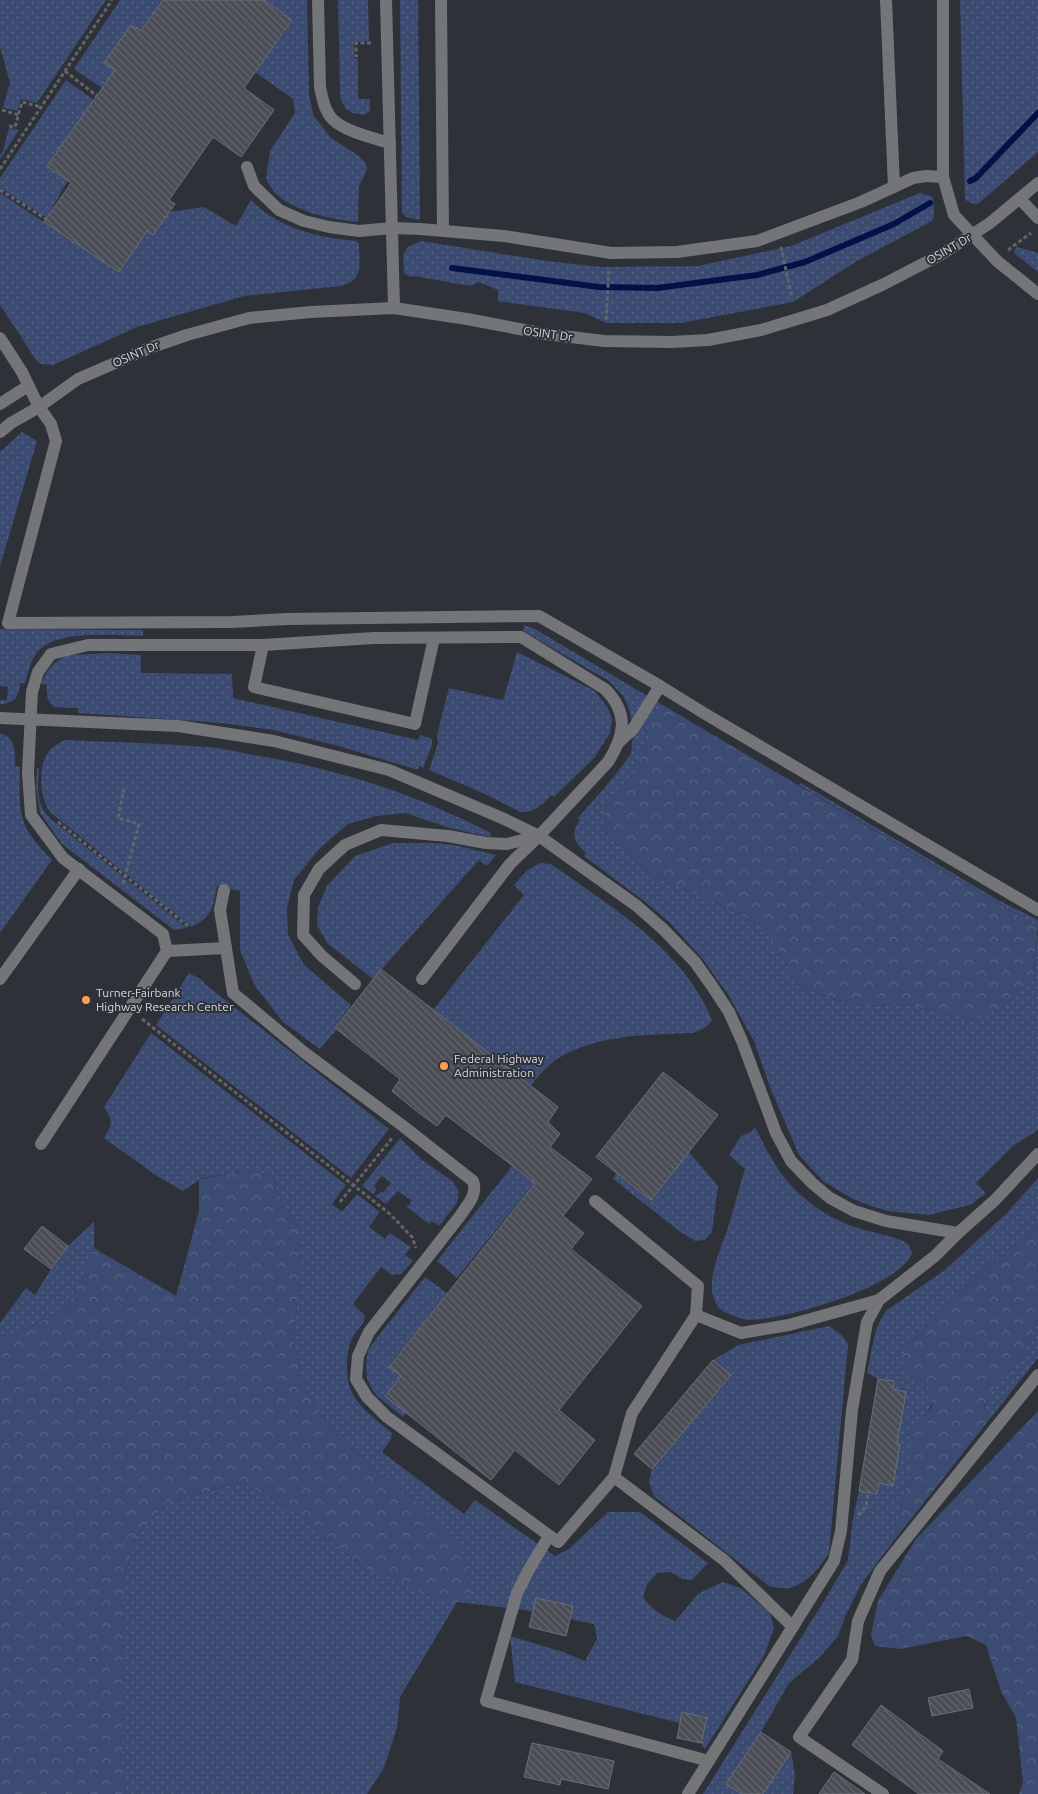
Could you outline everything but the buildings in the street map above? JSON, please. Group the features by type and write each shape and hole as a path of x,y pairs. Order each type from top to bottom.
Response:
{"street":[{"path":"318,0 320,87 328,115 344,127 390,143"},
{"path":"386,0 394,308"},
{"path":"441,0 443,231"},
{"path":"886,0 894,187"},
{"path":"942,0 943,177 954,215 997,261 1038,294"},
{"path":"247,167 254,186 279,210 304,221 329,227 359,231 392,228 504,236 611,253 677,252 757,241 861,202 913,178 926,176 943,177"},
{"name":"OSINT Dr","path":"0,432 78,379 152,347 249,318 311,312 394,308 546,334 604,341 672,342 708,340 762,330 820,313 884,284 942,254 973,236 1020,199 1038,182"},
{"path":"1020,199 1038,218"},
{"path":"0,338 22,372 39,407 51,424 56,441 8,623 232,622 306,619 539,616 1038,910"},
{"path":"0,404 28,386"},
{"path":"41,1144 168,951 163,934 63,858 31,815 28,773 32,692 38,672 51,654 88,645 263,645 374,638 521,637 605,689 615,699 620,710 623,728 618,744 608,762 499,877 422,979"},
{"path":"263,645 254,687 415,724 434,638"},
{"path":"618,744 633,729 660,686"},
{"path":"0,718 178,726 274,741 389,770 502,818 539,836 637,906 663,929 695,962 712,986 739,1034 756,1074 776,1133 791,1161 812,1183 830,1198 854,1211 886,1221 958,1233"},
{"path":"355,984 322,956 302,935 304,895 319,869 345,845 381,830 507,844 539,836"},
{"path":"0,979 79,869"},
{"path":"224,890 220,910 233,993 305,1053 473,1181 475,1188 472,1198 460,1216 369,1332 358,1356 356,1379 367,1397 387,1416 558,1542 614,1477 632,1413 696,1315 698,1286 595,1201"},
{"path":"168,951 226,948"},
{"path":"696,1315 741,1333 789,1325 879,1300 923,1266 996,1200 1038,1154"},
{"path":"688,1794 834,1561 841,1532 852,1410 864,1337 868,1322 879,1300"},
{"path":"883,1794 799,1737 852,1660 858,1621 880,1571 1038,1375"},
{"path":"614,1477 724,1560 793,1627"},
{"path":"549,1536 517,1593 486,1700 709,1762"}],"path":[{"path":"0,169 112,0"},
{"path":"358,56 356,56 356,43 374,43"},
{"path":"65,71 97,96"},
{"path":"9,126 15,127 22,102 41,107"},
{"path":"2,110 19,115"},
{"path":"0,190 46,219"},
{"path":"1008,250 1031,233"},
{"path":"782,254 792,298"},
{"path":"606,320 609,273"},
{"path":"118,899 139,824 118,818 124,789"},
{"path":"52,817 188,927"},
{"path":"130,1010 390,1214 412,1237 417,1252"},
{"path":"340,1202 402,1126"}],"green space":[{"path":"0,0 106,0 37,103 21,99 17,111 3,107 10,83 0,47"},
{"path":"120,0 163,0 141,31 131,25 104,63 115,70 102,88 74,69"},
{"path":"264,0 307,0 309,93 313,115 331,138 359,156 366,164 367,170 359,186 358,222 325,217 291,204 274,192 266,179 270,151 295,113 293,99 255,72 293,20"},
{"path":"338,0 368,0 369,41 354,42 354,58 358,59 358,99 370,99 370,111 364,115 353,113 346,109 341,100"},
{"path":"400,0 418,0 420,220 406,217 402,212"},
{"path":"960,0 1038,0 1038,152 979,203 974,204 965,200"},
{"path":"66,80 94,100 47,166 68,181 47,218 0,188 0,178"},
{"path":"9,128 19,130 0,159 0,154 2,154"},
{"path":"0,193 119,272 147,231 153,235 169,212 204,207 236,226 251,200 273,218 299,230 356,241 359,243 359,270 354,280 341,286 244,296 137,327 53,365 41,364 36,360 0,305"},
{"path":"920,193 933,197 934,217 932,221 857,261 793,302 681,323 606,323 585,313 498,301 498,290 479,282 470,286 414,276 410,277 404,273 403,255 408,247 421,241 547,261 601,267 698,266 791,246"},
{"path":"1017,247 1038,253 1038,272 1015,254 1014,250"},
{"path":"22,432 37,441 0,566 0,452"},
{"path":"524,625 535,629 666,707 648,730 639,765 607,807 602,829 616,844 656,878 714,901 747,918 771,938 800,986 852,1006 908,1005 974,1020 1034,970 1038,933 1038,1130 1013,1146 976,1183 986,1193 970,1205 928,1215 888,1211 853,1199 823,1181 799,1155 770,1087 754,1041 729,996 702,958 669,922 584,856 586,853 576,842 574,834 580,820 578,818 631,754 634,729 624,697 609,681 523,631"},
{"path":"0,629 143,630 143,636 86,635 57,640 45,646 36,654 25,683 20,683 19,692 15,698 9,703 0,704 0,700 7,700 8,687 0,686"},
{"path":"517,652 595,691 609,710 612,720 610,733 594,758 554,797 551,795 537,808 525,812 520,812 485,794 429,770 438,743 437,735 449,688 502,700"},
{"path":"108,653 141,655 141,673 232,674 233,698 418,740 420,735 432,739 432,745 423,768 419,766 418,770 339,746 273,730 222,723 78,713 78,708 54,707 52,705 48,697 47,685 42,684 47,672 53,665 68,656"},
{"path":"666,707 1038,927 1034,970 1017,998 974,1020 908,1005 852,1006 800,986 771,938 747,918 714,901 656,878 616,844 602,829 607,807 639,765 648,730"},
{"path":"0,733 12,742 15,766 20,767 20,808 26,828 52,860 0,933"},
{"path":"65,740 212,748 285,761 346,776 405,795 434,806 491,833 490,837 450,828 405,813 376,816 348,824 319,849 294,880 287,908 288,935 304,965 351,1005 335,1027 337,1029 320,1049 283,1022 255,986 240,950 240,891 217,886 214,900 207,916 191,927 50,812 42,792 42,768 47,754"},
{"path":"37,768 39,768 38,790 41,806 44,811 62,828 187,928 174,930 62,844 40,813 36,787"},
{"path":"801,783 998,900 1038,920 1038,927 799,785"},
{"path":"393,843 454,845 496,855 487,866 479,860 373,979 327,943 317,925 318,907 327,886 355,856"},
{"path":"540,863 551,864 603,900 646,934 666,953 700,995 712,1020 708,1025 692,1033 623,1037 589,1045 557,1059 530,1086 433,1010 524,895 514,885 526,871"},
{"path":"189,973 202,980 389,1129 351,1178 156,1025"},
{"path":"151,1033 346,1185 332,1204 342,1212 357,1194 380,1212 369,1227 385,1239 390,1233 411,1247 405,1255 413,1261 401,1274 392,1275 381,1267 353,1304 365,1316 350,1345 347,1359 347,1377 354,1397 360,1405 392,1433 391,1439 382,1452 464,1514 475,1500 555,1556 569,1549 608,1512 640,1512 708,1563 692,1580 682,1579 671,1572 657,1573 647,1585 643,1597 649,1605 675,1621 699,1593 723,1582 742,1589 770,1613 774,1628 764,1656 705,1749 701,1743 707,1718 683,1712 680,1723 515,1682 510,1636 563,1652 585,1661 597,1639 594,1624 525,1610 457,1602 400,1697 397,1728 384,1768 367,1794 126,1794 122,1763 123,1584 135,1539 168,1501 198,1495 240,1481 296,1513 360,1565 422,1506 339,1439 306,1391 293,1343 299,1282 299,1228 282,1201 272,1175 247,1171 202,1178 183,1191 157,1176 104,1138 111,1122 104,1107"},
{"path":"755,1127 780,1172 788,1183 808,1202 843,1223 908,1244 912,1253 903,1266 887,1278 865,1289 840,1299 789,1314 747,1320 719,1308 712,1292 713,1274 745,1169 729,1155 741,1136 751,1132"},
{"path":"400,1138 421,1159 452,1181 459,1192 457,1203 439,1226 432,1221 429,1224 407,1207 412,1201 398,1191 386,1204 375,1196 381,1192 383,1193 391,1183 382,1176 374,1186 377,1189 373,1194 362,1186"},
{"path":"689,1152 718,1186 712,1232 705,1240 695,1241 679,1231 613,1179 616,1173 651,1200"},
{"path":"517,1160 539,1177 457,1278 437,1261"},
{"path":"247,1171 272,1175 282,1201 299,1228 299,1282 293,1343 306,1391 339,1439 422,1506 461,1548 471,1592 467,1598 457,1602 439,1599 360,1565 296,1513 240,1481 198,1495 168,1501 135,1539 123,1584 122,1763 126,1794 0,1794 0,1341 64,1310 82,1281 94,1248 176,1296 199,1211 199,1179"},
{"path":"1038,1178 1038,1222 1006,1252 977,1274 955,1300 913,1339 909,1373 932,1390 934,1400 908,1449 908,1481 892,1543 860,1586 838,1636 820,1657 789,1683 761,1732 726,1784 742,1794 703,1794 848,1560 853,1518 859,1491 877,1494 879,1483 893,1485 900,1444 885,1441 901,1418 906,1392 893,1389 894,1381 878,1379 867,1373 876,1332 882,1317 887,1310 945,1270 1007,1213"},
{"path":"94,1222 94,1248 82,1281 64,1310 0,1341 0,1323 26,1288 35,1295 68,1246"},
{"path":"1038,1222 1038,1319 1019,1364 991,1391 984,1407 989,1420 892,1543 908,1481 908,1449 912,1424 929,1411 933,1402 932,1390 909,1373 902,1357 907,1347 925,1326 955,1300 977,1274 1006,1252"},
{"path":"425,1277 447,1293 389,1366 401,1376 407,1412 403,1417 373,1391 367,1379 366,1364 368,1350"},
{"path":"1038,1319 1038,1358 989,1420 984,1407 991,1391 1019,1364"},
{"path":"829,1326 842,1335 848,1344 829,1553 817,1569 802,1583 787,1588 769,1586 654,1496 649,1482 652,1469 731,1375 713,1360 738,1345"},
{"path":"1038,1411 1038,1794 1019,1794 1023,1782 1016,1718 1001,1691 986,1645 967,1636 900,1649 875,1646 871,1635 878,1601 916,1539"},
{"path":"791,1752 795,1775 793,1794 763,1794"}],"waterway":[{"path":"970,181 976,178 1038,113"},
{"path":"452,268 599,287 657,288 757,275 805,262 894,224 930,203"}],"place":[{"name":"Turner-Fairbank Highway Research Center","path":"86,1000"},
{"name":"Federal Highway Administration","path":"444,1066"}]}
